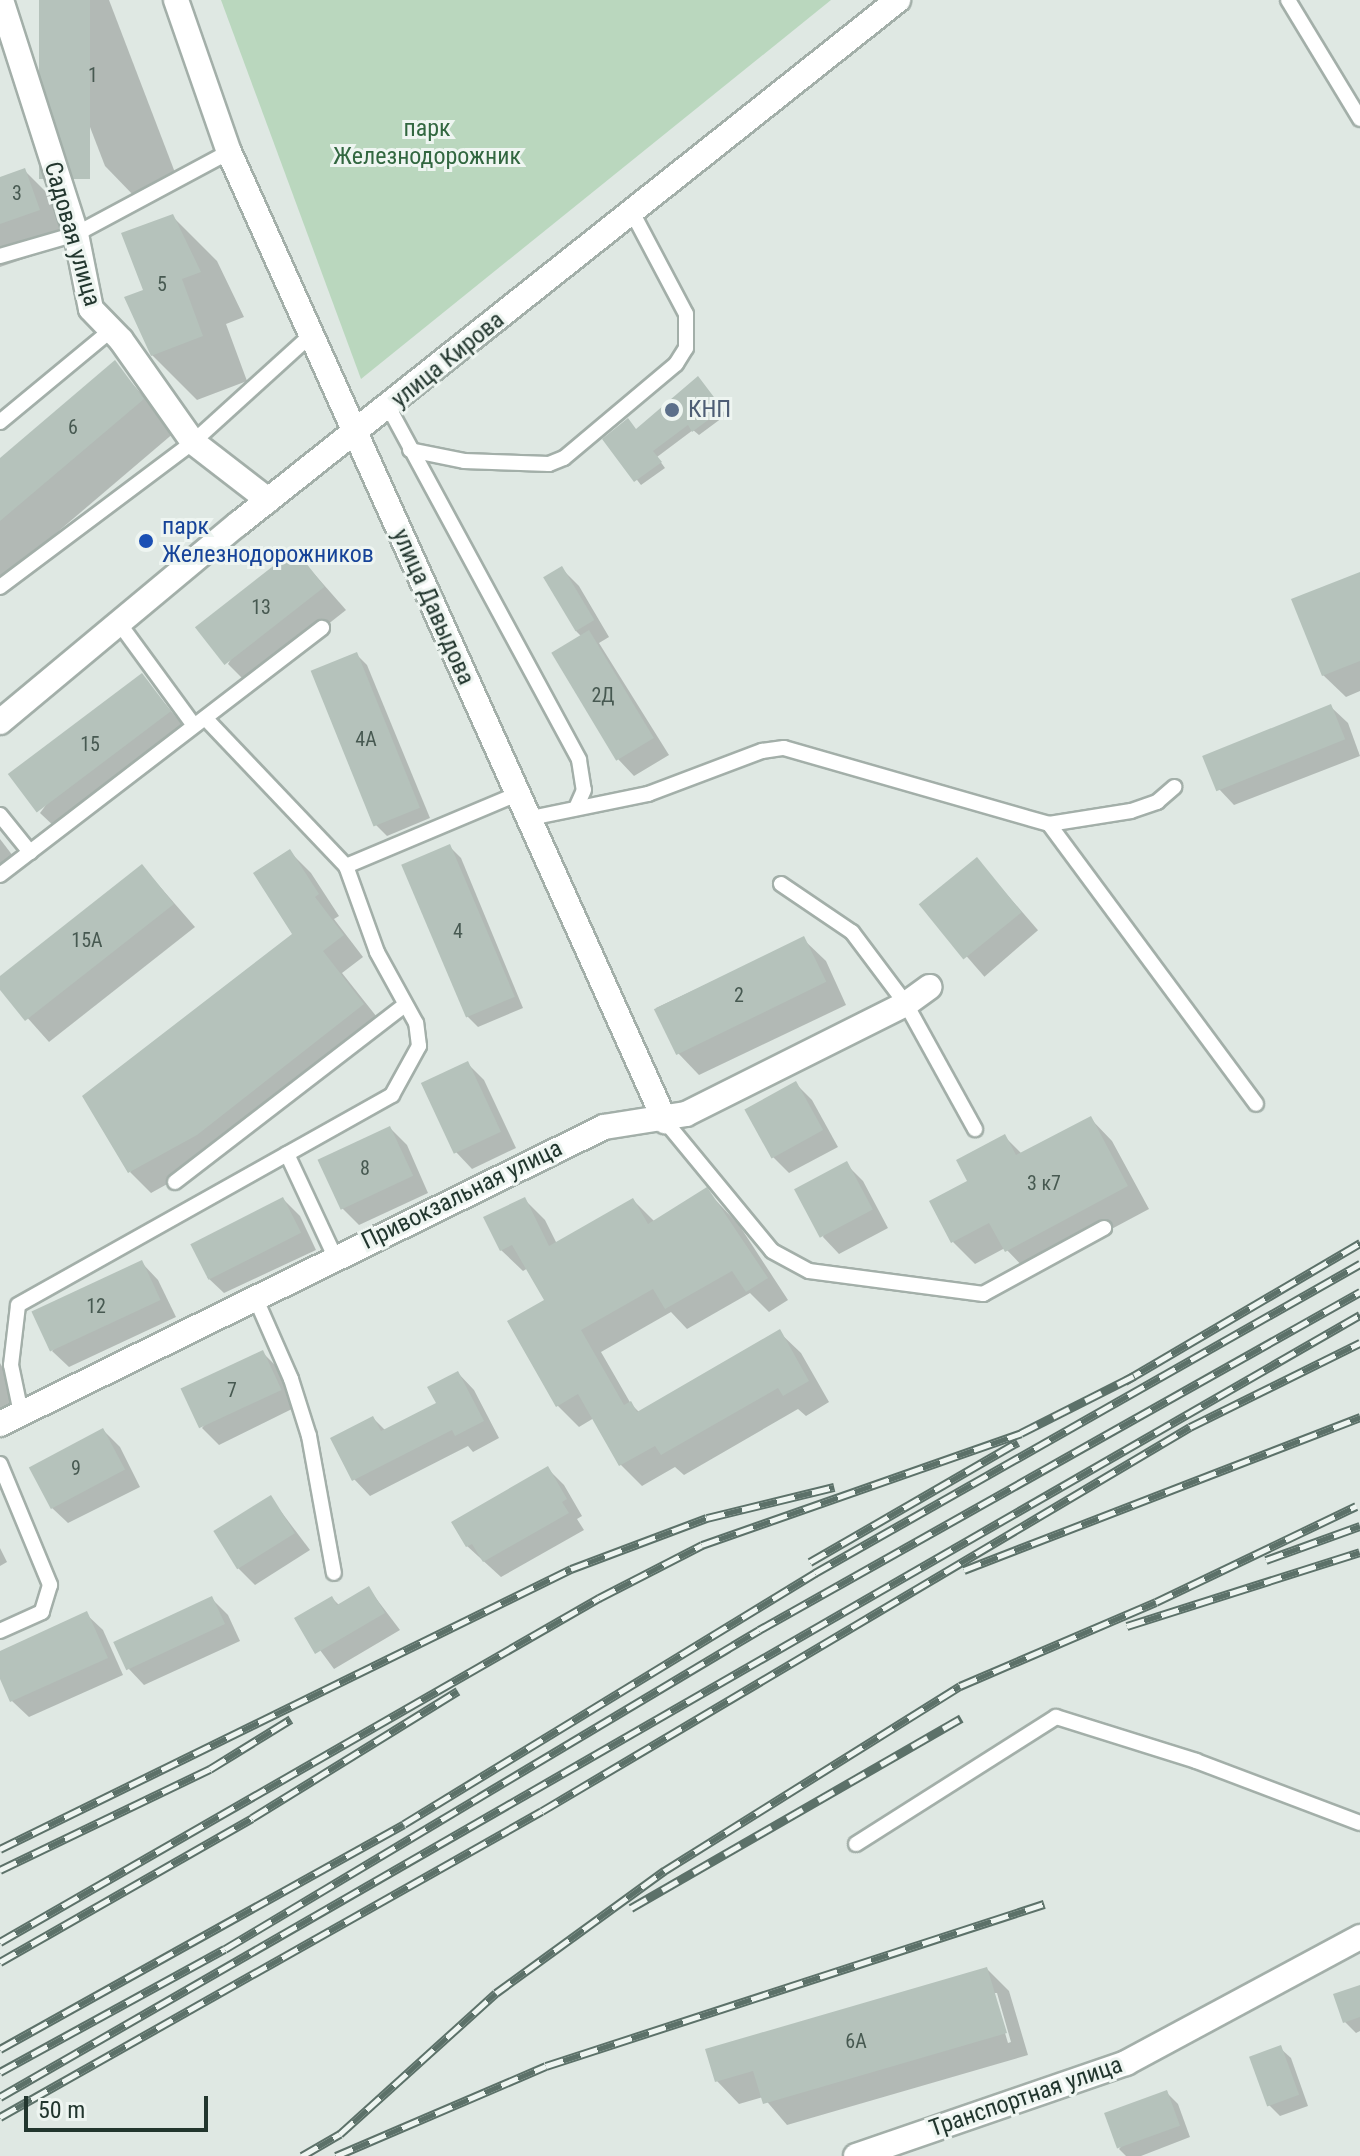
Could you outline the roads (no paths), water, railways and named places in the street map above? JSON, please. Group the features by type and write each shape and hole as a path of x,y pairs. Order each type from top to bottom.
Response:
{"street":[{"name":"Садовая улица","path":"1,0 76,234 91,309 193,442 268,500"},
{"name":"улица Давыдова","path":"176,0 229,152 358,434 515,795 665,1121"},
{"name":"улица Кирова","path":"0,722 268,500 358,434 898,0"},
{"name":"Привокзальная улица","path":"10,1418 604,1127 665,1121 906,1004 929,987"},
{"name":"Транспортная улица","path":"856,2156 1126,2063 1360,1937"}],"lane":[{"path":"1288,0 1360,119"},
{"path":"0,256 76,234 229,152"},
{"path":"410,450 464,461 549,464 564,458 676,364 686,348 686,314 632,212"},
{"path":"0,422 110,331"},
{"path":"0,587 193,442 312,334"},
{"path":"389,408 579,760 584,790 576,808"},
{"path":"10,1418 11,1365 18,1305 392,1095 419,1046 420,1032 377,952 346,866 199,721 119,623"},
{"path":"0,875 322,628"},
{"path":"526,819 648,794 762,751 784,748 1049,824 1131,811 1157,802 1174,787"},
{"path":"346,866 515,795"},
{"path":"0,815 30,852"},
{"path":"1049,824 1256,1104"},
{"path":"781,884 852,932 906,1004 975,1129"},
{"path":"175,1182 405,1005"},
{"path":"665,1121 772,1251 788,1263 822,1275 983,1294 1104,1228"},
{"path":"287,1154 335,1257"},
{"path":"255,1297 291,1379 309,1436 334,1573"},
{"path":"0,1464 50,1585 42,1612 0,1631"},
{"path":"856,1844 1056,1717 1196,1761 1360,1823"}],"railway":[{"path":"1125,1381 1360,1243"},
{"path":"0,2049 404,1824 815,1573 1360,1264"},
{"path":"0,2072 225,1949 759,1630 1360,1292"},
{"path":"0,2097 1360,1315"},
{"path":"0,2117 542,1811 1190,1427 1360,1343"},
{"path":"0,1942 599,1598 702,1545 1021,1433 1134,1376"},
{"path":"964,1570 1360,1417"},
{"path":"810,1562 1018,1442"},
{"path":"0,1849 571,1569 707,1518 834,1487"},
{"path":"302,2156 340,2134 496,1993 664,1871 960,1686 1156,1602 1356,1506"},
{"path":"1266,1560 1360,1526"},
{"path":"1127,1626 1360,1552"},
{"path":"0,1962 252,1818 458,1691"},
{"path":"631,1908 961,1718"},
{"path":"0,1870 210,1769 291,1719"},
{"path":"336,2156 546,2066 1044,1904"}],"place":[{"name":"КНП","path":"672,410"},
{"name":"парк Железнодорожников","path":"146,541"}],"park label":[{"name":"парк Железнодорожник","path":"427,143"}]}
